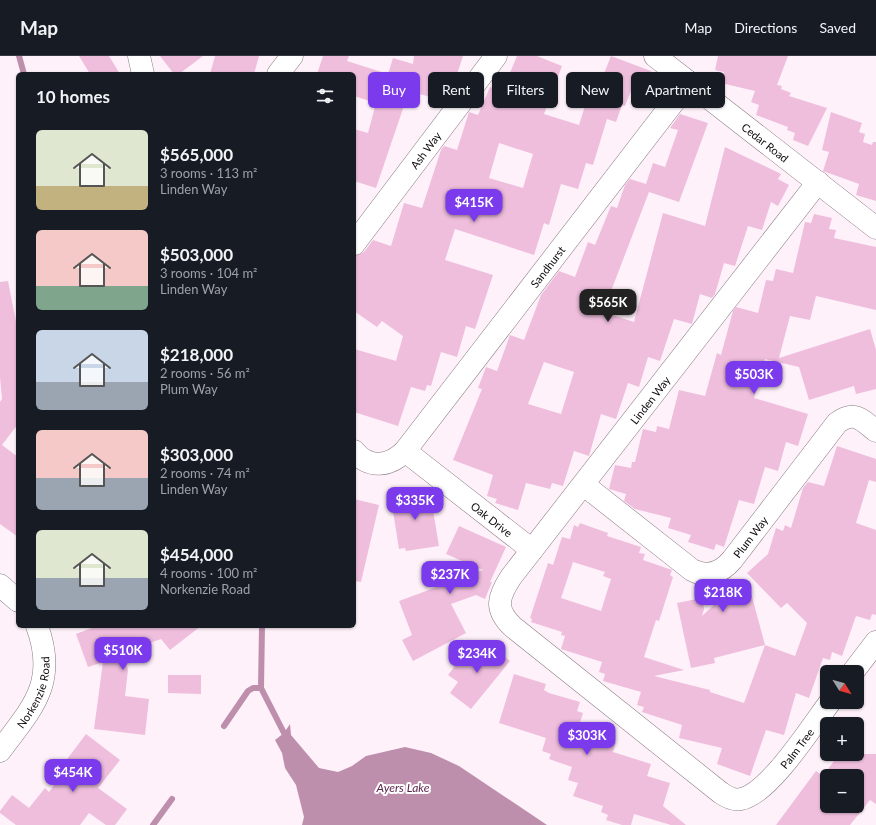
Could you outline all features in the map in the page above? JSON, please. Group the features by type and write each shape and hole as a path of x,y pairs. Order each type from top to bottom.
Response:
{"street":[{"path":"139,56 143,72"},
{"path":"280,72 292,56"},
{"name":"Ash Way","path":"356,241 496,56"},
{"name":"Cedar Road","path":"655,56 676,72"},
{"name":"Sandhurst","path":"405,451 669,108"},
{"name":"Cedar Road","path":"723,108 876,228"},
{"name":"Linden Way","path":"758,792 740,800 734,800 721,793 508,622 502,614 499,605 500,596 504,587 818,182"},
{"name":"Plum Way","path":"584,485 692,570 704,575 712,574 726,566 732,560 837,423 849,416 856,417 876,431"},
{"path":"356,453 362,460 370,464 378,464 393,461 405,451"},
{"name":"Oak Drive","path":"405,451 532,550"},
{"path":"0,585 16,599"},
{"name":"Norkenzie Road","path":"0,751 31,709 42,687 44,676 44,647 38,628"},
{"path":"858,665 876,642"},
{"name":"Palm Tree","path":"758,792 770,781 825,709"}],"water":[{"name":"Ayers Lake","path":"290,724 291,735 319,768 338,772 352,766 366,756 405,747 431,753 459,766 547,825 302,825 304,817 296,785 285,768 282,753 275,740 284,733"}],"building":[{"path":"79,56 109,56 119,72 89,72"},
{"path":"160,56 203,56 182,72 172,72"},
{"path":"215,56 259,56 255,72 211,72"},
{"path":"323,56 349,56 347,61 382,72 368,72 368,100 356,97 356,72 318,72"},
{"path":"414,56 463,56 458,72 428,72 428,96 420,94 420,72 389,72 393,58 413,64"},
{"path":"517,56 537,56 562,66 558,77 558,72 510,72"},
{"path":"611,56 651,71 631,72 631,91 625,106 623,105 623,72 605,72"},
{"path":"718,56 788,56 777,85 782,86 781,89 791,93 789,96 827,108 808,146 793,140 795,133 787,130 788,127 756,115 759,105 751,102 755,91 725,84 725,72 715,70"},
{"path":"490,87 492,88 492,108 546,108 544,114 579,125 584,108 621,108 616,122 607,119 593,165 586,163 578,189 561,184 549,225 544,223 534,255 455,229 445,260 493,275 475,329 466,326 457,357 441,352 431,386 427,385 425,391 411,387 398,426 356,413 356,350 396,361 403,336 382,321 377,327 356,312 356,255 364,252 373,240 391,246 404,203 422,208 441,150 444,146 457,150 469,112 478,115 481,108 484,108 484,101","holes":["499,143 533,154 523,188 489,178"]},
{"path":"375,108 403,108 376,188 356,182 356,130 368,133"},
{"path":"831,112 862,123 859,132 865,134 863,142 872,145 873,142 876,142 876,201 856,195 859,184 823,171 829,152 822,150"},
{"path":"680,114 708,123 679,202 649,192 603,312 634,322 663,213 705,226 725,147 781,174 778,179 789,185 778,206 771,202 762,230 748,226 735,266 724,263 715,294 712,298 700,294 692,324 674,319 660,361 648,357 639,387 628,383 616,419 601,414 589,456 574,451 563,486 552,483 550,489 526,483 518,510 495,503 497,499 487,496 493,475 453,460 482,389 478,388 486,367 497,371 510,335 524,340 541,295 559,271 575,277 588,242 595,245 611,206 617,208 625,185 630,179 646,184 653,163 665,167 678,130 670,128","holes":["544,362 574,372 561,414 528,404"]},
{"path":"814,214 832,218 829,229 836,230 834,238 876,247 876,310 816,296 810,320 790,316 779,358 870,329 876,350 876,389 856,394 854,386 809,400 799,367 765,359 754,398 808,414 798,446 786,442 778,471 765,467 754,504 739,500 724,547 716,544 714,550 688,542 691,535 668,528 671,518 635,509 624,501 626,494 609,489 615,465 631,468 632,462 635,462 643,429 656,432 657,426 669,429 679,390 705,396 717,353 721,355 733,311 736,307 758,313 766,280 773,281 776,269 793,273 805,222 811,223"},
{"path":"8,281 16,322 16,427 2,445 16,456 16,536 0,524 0,402 2,399 0,377 0,282"},
{"path":"837,446 876,459 876,482 869,480 856,523 876,530 876,615 872,614 870,620 856,616 842,656 832,652 830,660 823,658 809,698 796,693 784,735 766,730 750,776 717,764 722,748 679,738 682,725 642,712 644,707 637,705 641,692 603,681 605,674 599,672 602,662 561,649 565,636 561,635 562,632 531,622 532,619 530,618 548,563 553,565 562,537 570,539 574,525 578,527 580,523 608,533 607,536 641,547 639,553 645,554 643,560 672,570 670,575 673,577 659,621 656,620 644,657 684,670 654,676 710,690 710,692 744,703 765,645 795,656 807,623 787,603 781,608 747,573 768,554 776,528 783,531 785,525 791,528 803,488 808,482 824,486","holes":["573,562 605,572 603,576 611,579 601,611 561,598"]},
{"path":"423,489 423,494 430,492 439,546 406,551 405,548 399,549 391,499 400,497 399,493"},
{"path":"356,499 379,505 361,582 356,581"},
{"path":"459,526 506,547 490,582 492,582 485,599 476,595 451,604 466,633 413,661 402,640 412,635 399,601 483,570 446,554"},
{"path":"751,593 765,645 714,658 715,663 691,668 677,603 702,598 704,609 702,616 716,603"},
{"path":"92,628 198,628 170,650 161,639 122,653 128,670 125,696 149,699 145,735 94,729 103,662 88,667 76,634"},
{"path":"472,644 479,656 488,644 510,661 471,709 450,693 458,682 448,675"},
{"path":"514,674 546,684 544,690 549,693 580,702 577,711 583,713 578,729 616,742 613,752 651,764 647,776 670,783 663,806 686,825 671,825 634,814 631,825 622,825 606,820 608,815 601,812 603,806 573,796 578,783 568,780 572,767 549,759 551,754 542,751 546,738 499,723"},
{"path":"168,675 201,675 201,694 168,693"},
{"path":"86,734 120,760 98,788 127,809 115,825 106,825 89,813 80,825 16,825 0,813 12,795 29,808 45,788 49,792 69,765 65,762"},
{"path":"864,754 876,754 876,804 870,800 864,808 864,769 828,769 834,761 864,761"},
{"path":"816,771 820,774 820,813 860,813 850,825 776,825"}],"waterway":[{"path":"19,56 23,72"},
{"path":"261,688 262,628"},
{"path":"224,726 248,691 253,688 261,688 284,733"},
{"path":"153,825 172,799"}]}
